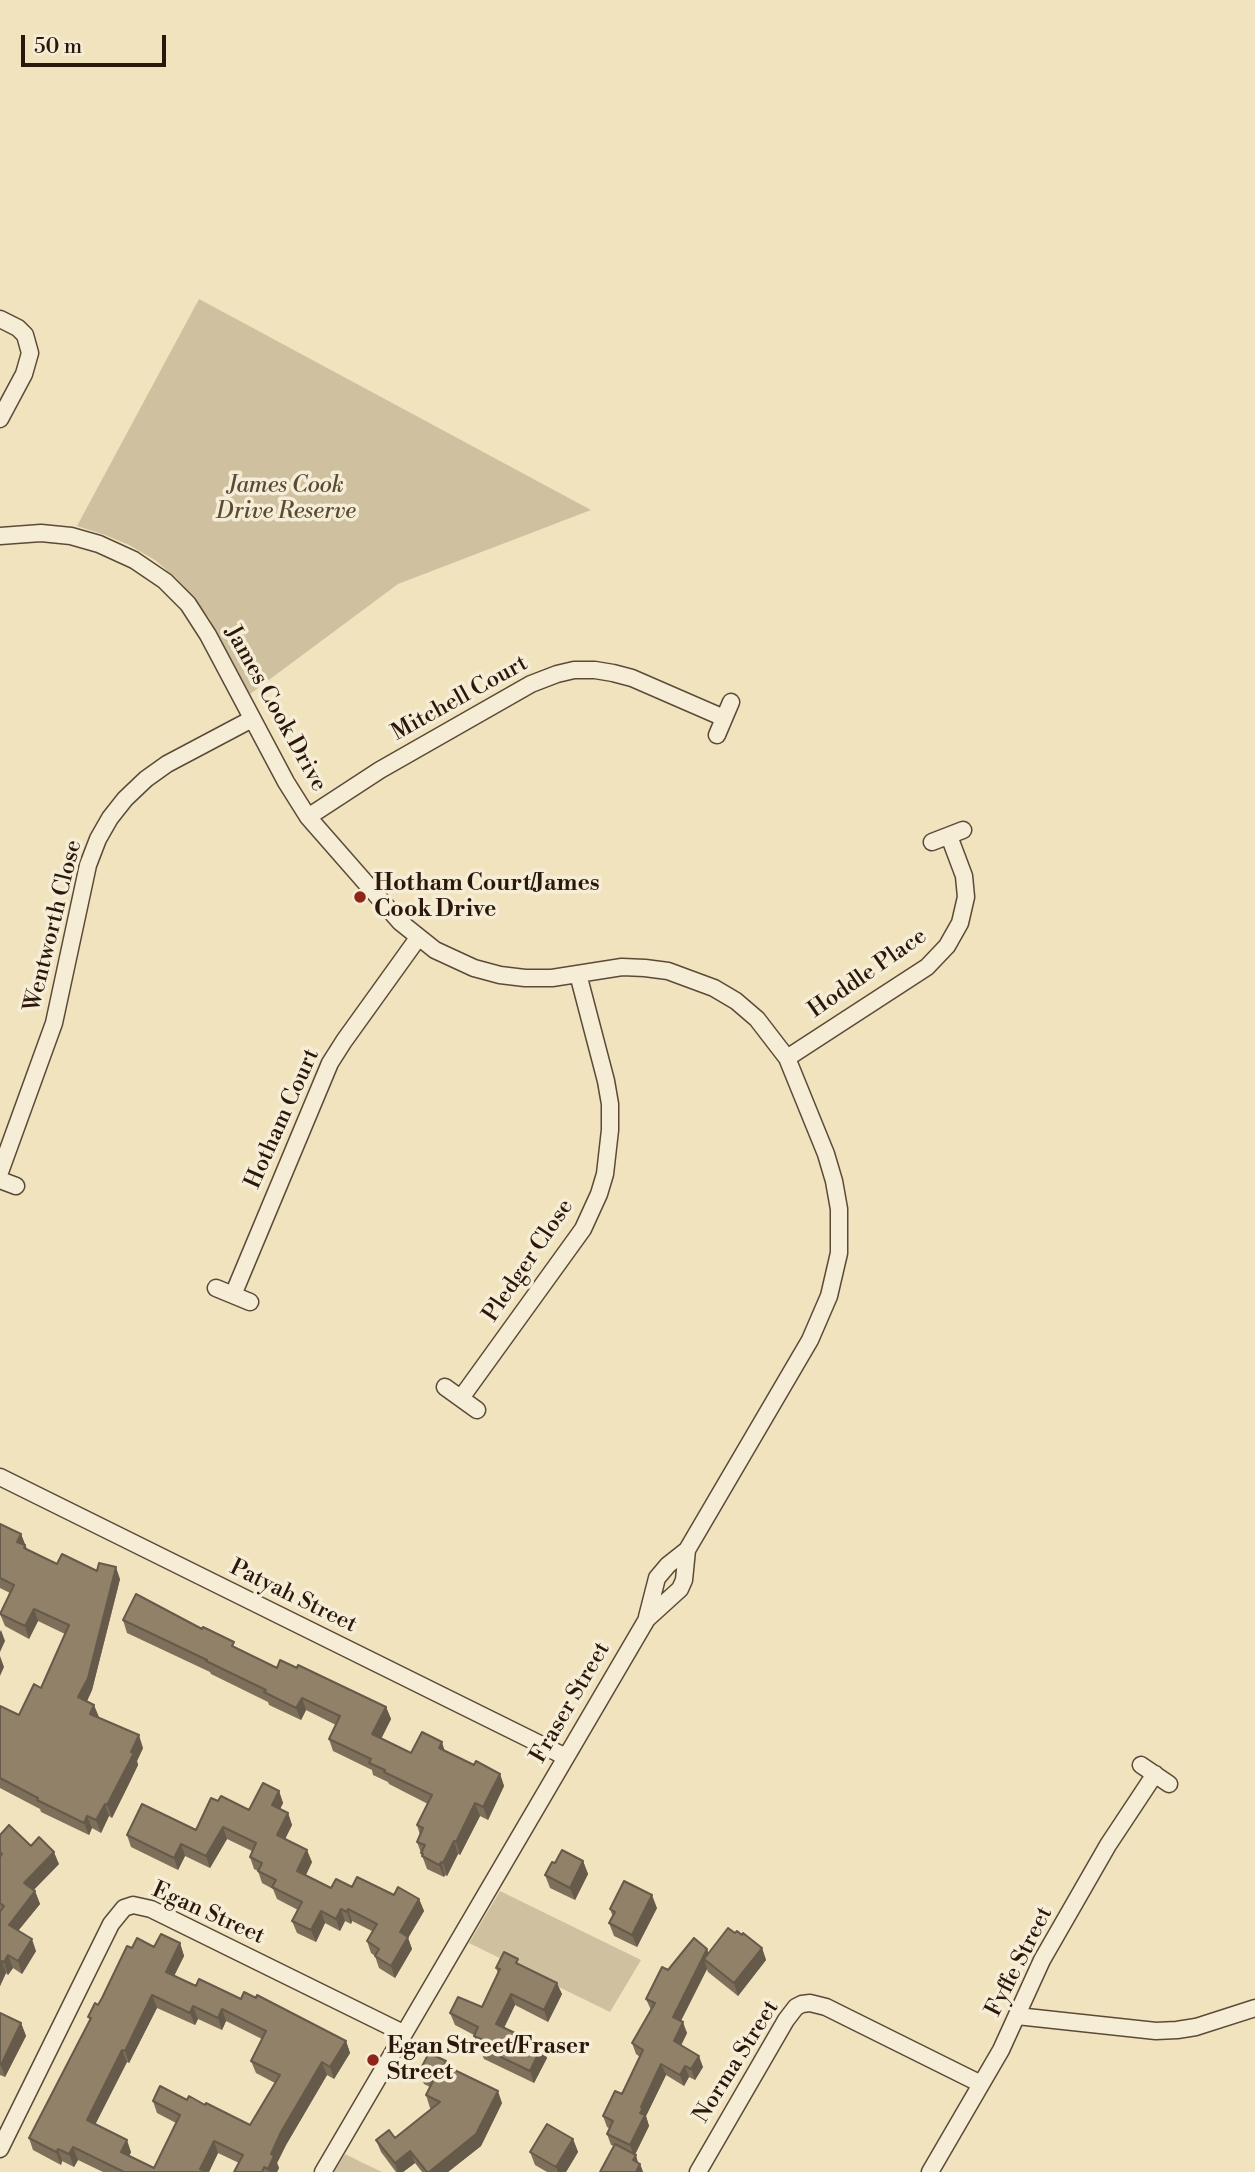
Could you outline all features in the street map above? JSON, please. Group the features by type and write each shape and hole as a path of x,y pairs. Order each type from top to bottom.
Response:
{"street":[{"path":"0,319 18,328 25,335 30,353 24,373 0,419"},
{"name":"James Cook Drive","path":"0,536 41,533 71,536 99,544 134,560 165,581 188,604 208,635 286,782 308,817 418,938 451,959 500,975 525,978 552,978 622,967 668,971 714,988 736,1001 757,1019 787,1058 834,1181 839,1209 838,1253"},
{"name":"Mitchell Court","path":"308,817 380,770 531,684 557,674 574,670 595,670 632,678 724,718"},
{"path":"717,735 732,702"},
{"name":"Wentworth Close","path":"0,1172 54,1023 88,865 98,839 125,799 146,779 167,764 252,719"},
{"name":"Hoddle Place","path":"787,1058 927,967 947,946 960,923 966,897 964,876 956,833 932,842"},
{"name":"Hotham Court","path":"233,1295 330,1063 418,938"},
{"name":"Pledger Close","path":"461,1398 583,1229 605,1174 610,1104 578,974"},
{"path":"0,1180 16,1186"},
{"name":"Fraser Street","path":"323,2172 647,1619 680,1589 684,1580 687,1550 810,1340 829,1296 838,1253"},
{"path":"216,1288 250,1302"},
{"path":"445,1387 477,1410"},
{"name":"Patyah Street","path":"0,1477 566,1757"},
{"path":"647,1619 657,1578 668,1564 687,1550"},
{"name":"Fyffe Street","path":"930,2172 1001,2050 1042,1960 1120,1826 1148,1770 1170,1784"},
{"name":"Egan Street","path":"0,2149 111,1924 124,1908 133,1905 151,1909 403,2033"},
{"name":"Norma Street","path":"698,2172 786,2020 796,2007 802,2004 826,2007 981,2084"},
{"path":"1017,2015 1177,2031 1255,2008"}],"green space":[{"name":"James Cook Drive Reserve","path":"199,299 591,510 398,584 250,694 209,618 177,579 155,560 129,545 77,526"},
{"path":"500,1891 641,1960 610,2012 469,1943"},
{"path":"345,2154 363,2163 382,2172 334,2172"}],"building":[{"path":"0,1524 21,1534 17,1542 25,1545 24,1548 57,1564 62,1554 97,1571 99,1563 116,1567 88,1678 78,1697 94,1705 90,1714 139,1735 131,1752 134,1753 107,1805 105,1804 96,1820 87,1816 84,1823 0,1778 0,1706 19,1715 34,1684 41,1688 69,1625 34,1609 25,1626 0,1614 14,1585 0,1578"},
{"path":"136,1594 202,1629 203,1627 234,1642 232,1646 277,1668 280,1660 297,1668 298,1665 386,1707 372,1734 411,1753 422,1732 442,1742 439,1748 474,1765 476,1761 500,1774 483,1807 475,1803 443,1863 439,1865 422,1856 425,1845 417,1842 423,1828 417,1825 432,1795 384,1772 385,1770 369,1763 371,1759 329,1739 340,1716 302,1698 296,1708 264,1692 266,1690 123,1620"},
{"path":"263,1783 279,1791 272,1805 288,1813 277,1835 307,1850 297,1871 331,1888 336,1879 352,1887 357,1877 394,1895 398,1887 419,1899 400,1932 408,1937 391,1966 375,1956 379,1949 367,1941 377,1924 348,1909 347,1912 341,1909 336,1919 321,1911 311,1930 292,1921 302,1902 272,1887 276,1880 258,1871 262,1863 250,1857 256,1843 223,1827 206,1856 181,1844 174,1858 127,1835 142,1804 196,1830 211,1798 218,1801 221,1796 249,1810"},
{"path":"9,1825 31,1846 39,1837 54,1852 24,1883 35,1891 9,1925 32,1939 18,1961 8,1955 0,1965 0,1912 4,1906 0,1903 0,1835"},
{"path":"562,1850 583,1861 570,1888 545,1875"},
{"path":"624,1881 652,1895 632,1935 609,1923 615,1912 610,1909"},
{"path":"728,1928 735,1933 743,1933 762,1948 734,1983 704,1959"},
{"path":"161,1934 180,1943 166,1972 196,1986 199,1979 241,1999 244,1992 256,1998 257,1995 346,2041 330,2067 322,2062 281,2132 271,2154 274,2156 268,2169 264,2167 262,2172 234,2172 243,2155 214,2141 200,2169 207,2172 124,2172 73,2147 69,2154 58,2149 56,2152 29,2138 91,2018 88,2017 95,2003 98,2005 102,1998 127,1946 132,1948 137,1938 154,1947","holes":["152,1995 190,2013 193,2006 218,2018 222,2009 266,2031 251,2061 280,2075 250,2125 206,2103 205,2105 189,2096 187,2100 160,2086 153,2101 180,2115 154,2168 121,2152 127,2140 87,2120"]},
{"path":"694,1938 707,1949 673,2017 683,2022 674,2041 699,2056 691,2069 685,2066 680,2075 661,2064 641,2107 643,2108 640,2113 645,2115 630,2145 607,2134 613,2121 603,2116 615,2091 622,2094 643,2050 632,2043 655,2003 646,1999 662,1967 668,1970"},
{"path":"504,1952 518,1959 516,1963 557,1983 544,2010 511,1994 496,2024 542,2046 530,2071 480,2047 483,2040 474,2036 478,2027 450,2013 458,1997 482,2007 500,1969 496,1968"},
{"path":"0,2013 21,2023 1,2065 0,2064"},
{"path":"429,2053 446,2061 444,2065 498,2091 476,2134 427,2172 410,2151 395,2163 376,2140 389,2130 395,2138 440,2102 426,2095 434,2079 419,2072"},
{"path":"547,2124 573,2139 556,2167 530,2152"},
{"path":"615,2144 636,2155 633,2160 640,2164 636,2172 600,2172"}],"place":[{"name":"Hotham Court/James Cook Drive","path":"360,897"},
{"name":"Egan Street/Fraser Street","path":"373,2060"}]}
